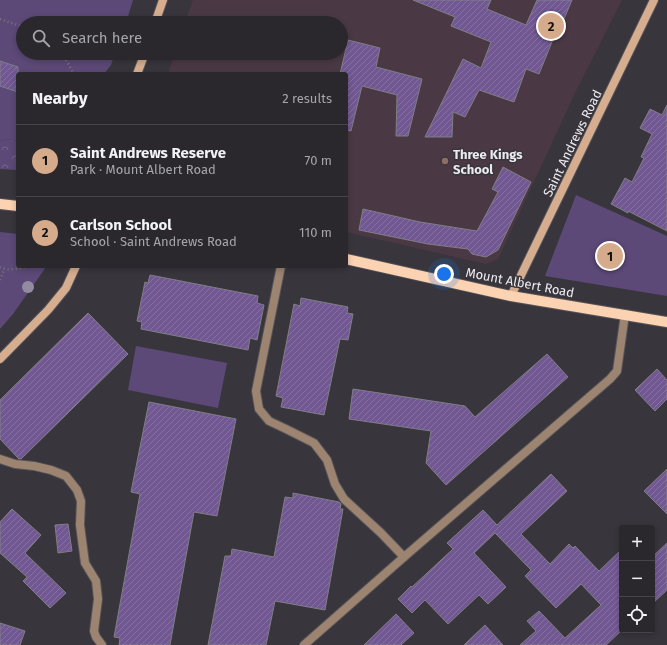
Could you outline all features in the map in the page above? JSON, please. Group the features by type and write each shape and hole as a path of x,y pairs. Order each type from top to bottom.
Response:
{"main road":[{"path":"0,204 16,206"},
{"name":"Mount Albert Road","path":"348,258 511,296 667,322"}],"street":[{"path":"158,16 163,0"},
{"name":"Saint Andrews Road","path":"511,296 654,0"},
{"path":"138,72 142,60"},
{"path":"0,359 48,310 66,288 75,268"},
{"path":"281,268 256,391 259,409 269,421 314,443 327,460 335,484 344,499 381,533 404,557"},
{"path":"304,645 610,379 616,371 625,314"},
{"path":"0,459 15,464 51,470 66,476 77,490 81,501 80,526 85,563 96,581 98,599 94,631 96,637 102,645"}],"path":[{"path":"0,19 16,25"},
{"path":"66,60 73,72"},
{"path":"0,267 4,270 25,268"},
{"path":"0,280 4,270"}],"shaded area":[{"name":"Three Kings School","path":"193,0 622,0 576,91 498,259 486,264 348,232 348,72 169,72 173,60 348,60 348,16 187,16"}],"green space":[{"path":"0,0 133,0 128,16 16,16 16,60 113,60 106,72 16,72 16,141 7,139 0,141"},
{"path":"7,139 16,141 16,170 0,169 0,141"},
{"path":"576,195 667,236 667,296 545,276"},
{"path":"0,232 16,234 16,268 45,268 13,314 0,329"},
{"path":"136,346 227,363 218,408 128,390"}],"building":[{"path":"413,0 491,0 487,9 526,25 537,0 572,0 558,33 556,32 539,74 526,69 514,102 479,90 465,117 453,112 452,137 425,137 463,59 481,68 491,42 451,26 455,17"},
{"path":"348,40 380,48 376,67 422,79 408,136 396,136 397,95 362,86 351,131 348,130 348,72 340,72 343,60 348,60"},
{"path":"0,61 18,67 18,72 16,72 16,91 0,86"},
{"path":"667,105 667,231 611,204 625,178 632,182 644,158 641,157 652,134 640,128 650,109 662,115"},
{"path":"503,167 531,182 498,250 486,257 472,254 468,249 428,244 359,230 363,209 420,222 477,231 498,192 492,189"},
{"path":"150,275 258,296 257,303 264,305 257,340 250,338 248,350 141,329 142,322 137,321 145,282 148,283"},
{"path":"301,298 348,307 347,313 353,314 348,340 340,339 324,415 281,407 283,398 276,396 294,304 300,306"},
{"path":"88,313 128,354 21,459 19,459 0,439 0,400"},
{"path":"547,354 568,377 446,485 426,463 431,431 349,419 353,389 465,406 475,417"},
{"path":"657,369 667,380 667,399 655,411 635,390"},
{"path":"149,402 236,419 217,516 194,512 170,645 119,645 120,638 114,637 140,494 131,492"},
{"path":"667,469 667,514 644,491"},
{"path":"551,474 567,491 521,534 550,564 569,544 573,548 575,546 599,571 619,552 619,633 606,645 520,645 536,631 527,621 539,611 565,638 601,605 581,584 556,608 525,576 531,570 495,533 474,553 506,587 488,604 479,595 448,624 425,600 412,613 398,599 453,549 447,543 483,510 497,525"},
{"path":"293,493 339,502 341,504 340,509 343,509 325,610 275,601 266,645 208,645 225,556 231,556 232,549 274,557 285,497 293,498"},
{"path":"12,509 41,535 25,553 66,593 50,608 23,581 27,577 0,553 0,522"},
{"path":"68,524 72,551 58,553 55,525"},
{"path":"667,543 667,590 655,601 655,561 655,554"},
{"path":"396,614 414,633 401,645 364,645"},
{"path":"0,623 25,631 20,645 0,645"},
{"path":"485,625 503,645 464,645"}],"place":[{"name":"Carlson School","path":"551,26"},
{"name":"Three Kings School","path":"445,161"},
{"name":"Saint Andrews Reserve","path":"610,256"}]}
